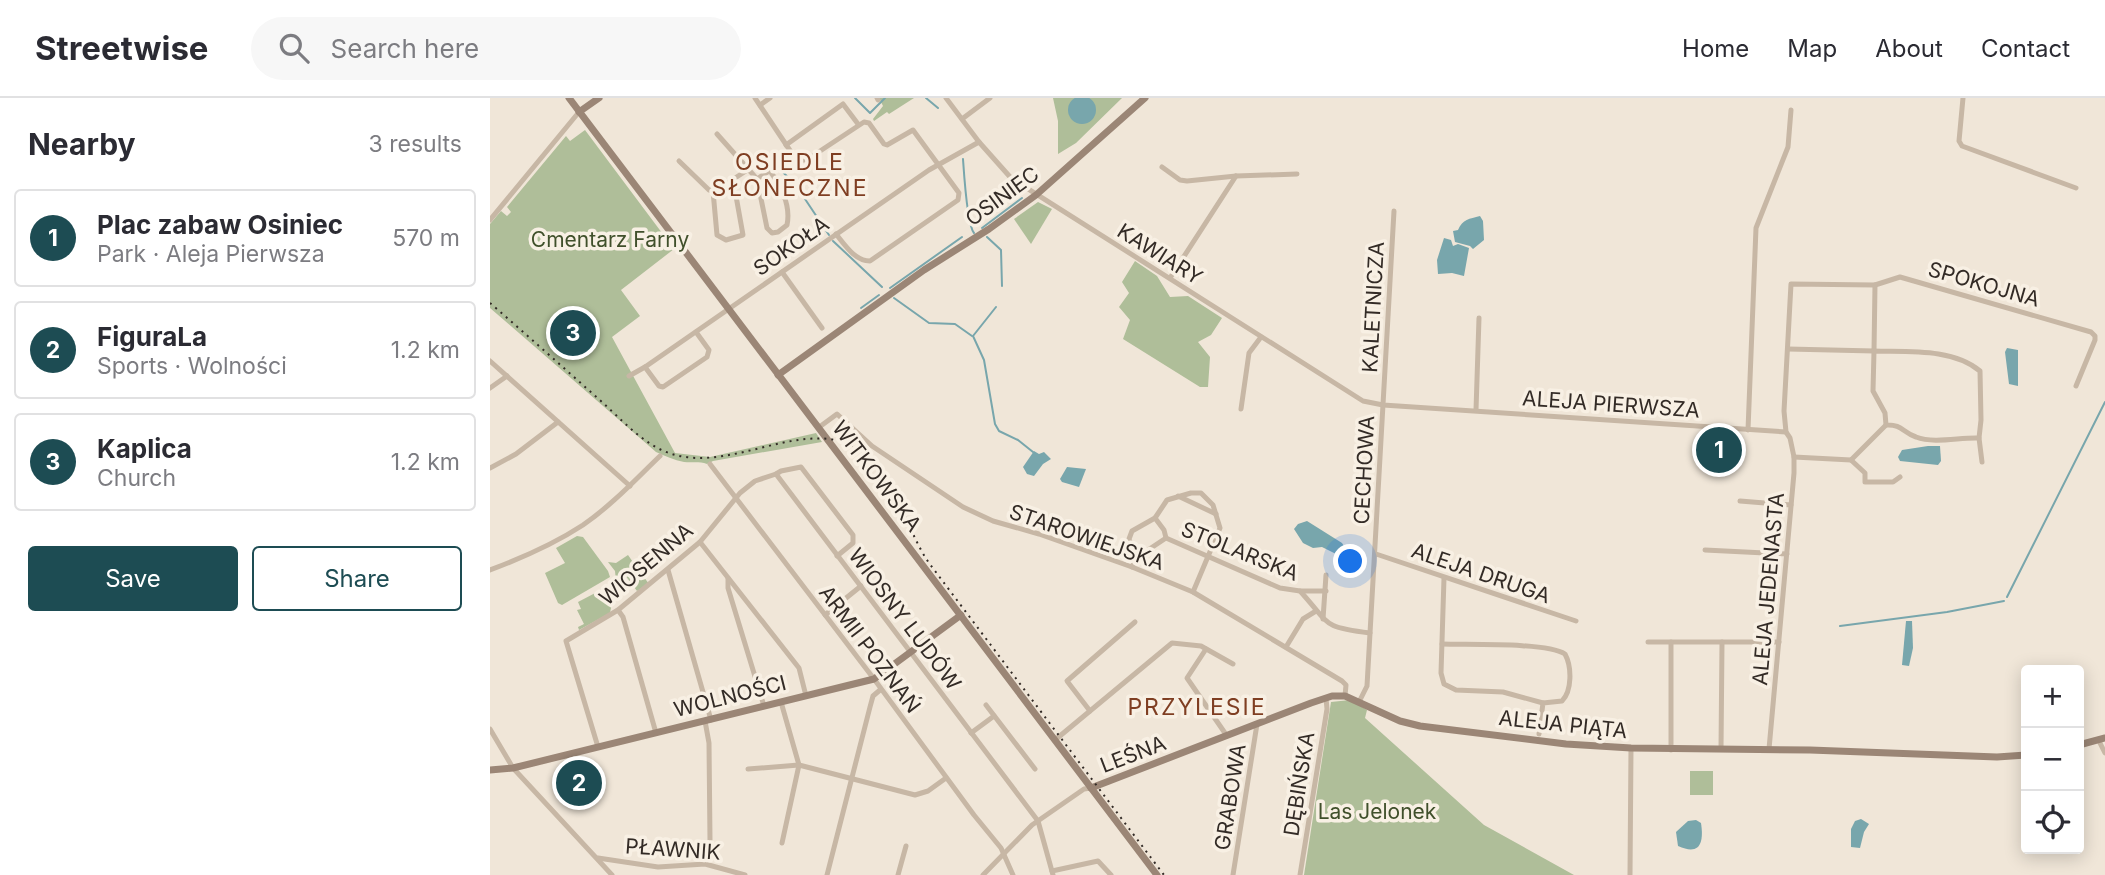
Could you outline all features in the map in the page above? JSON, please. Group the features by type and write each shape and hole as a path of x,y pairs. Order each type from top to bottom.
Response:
{"street":[{"name":"WITKOWSKA","path":"569,98 1157,875"},
{"path":"490,219 579,112 599,98"},
{"path":"755,98 799,161 808,159 858,124 869,123 887,145 914,130 958,191 958,200 870,261 856,257 836,234"},
{"path":"760,105 770,98"},
{"name":"KAWIARY","path":"946,98 1006,174 1358,398 1383,405"},
{"path":"962,119 990,98"},
{"name":"OSINIEC","path":"777,374 1036,195 1145,98"},
{"path":"1963,98 1960,144 2076,188"},
{"path":"786,145 843,104 858,124"},
{"path":"1748,430 1756,228 1788,147 1791,110"},
{"path":"717,134 757,180 767,228 772,233 788,225 789,219 782,190 771,171"},
{"name":"SOKOŁA","path":"629,376 939,164 979,142"},
{"path":"757,180 793,155"},
{"path":"679,161 713,191 718,191 749,169"},
{"path":"1162,167 1180,180 1187,181 1297,174"},
{"path":"1170,278 1236,176"},
{"path":"713,191 717,235 726,240 743,235 736,196 730,183"},
{"name":"KALETNICZA","path":"1383,405 1395,211"},
{"path":"782,272 822,328"},
{"name":"SPOKOJNA","path":"1788,349 1791,284 1875,285 1900,277 2091,332 2095,335 2095,340 2076,386"},
{"path":"1875,285 1873,391 1885,413 1886,425"},
{"path":"1476,410 1479,318"},
{"path":"645,367 659,386 663,387 708,356 709,350 696,332"},
{"path":"1241,409 1249,353 1261,337"},
{"path":"1788,349 1933,353 1969,362 1980,371 1979,438 1982,462"},
{"name":"ALEJA JEDENASTA","path":"1769,749 1794,457 1786,432 1784,403 1788,349"},
{"path":"490,362 630,486"},
{"path":"490,388 507,376"},
{"name":"ALEJA PIERWSZA","path":"1383,405 1786,432"},
{"name":"CECHOWA","path":"1359,702 1366,691 1383,405"},
{"name":"STAROWIEJSKA","path":"818,428 837,414 884,454 963,507 1002,524 1039,534 1132,567 1193,592 1342,681 1346,685 1345,696"},
{"path":"490,468 516,454 558,422"},
{"path":"1794,457 1851,460 1886,425 1896,425 1915,437 1928,439 1979,438"},
{"path":"490,570 532,553 581,526 630,486 660,456"},
{"path":"1851,460 1866,473 1865,482 1894,482 1900,477"},
{"name":"ARMII POZNAŃ","path":"710,464 1004,854 1013,875"},
{"path":"737,498 755,481 801,467 853,535 853,543 837,556"},
{"name":"WIOSNY LUDÓW","path":"776,474 1038,821"},
{"path":"1136,558 1130,543 1130,534 1137,527 1155,519 1164,502 1178,496 1201,493 1212,502 1220,528 1193,592"},
{"path":"1178,496 1217,514"},
{"name":"WIOSENNA","path":"598,747 566,641 618,611 668,570 700,542 737,498"},
{"path":"1740,501 1791,505"},
{"name":"STOLARSKA","path":"1155,519 1164,530 1166,538 1280,588 1300,591 1323,619 1339,629 1370,633"},
{"path":"1132,567 1136,558 1166,538"},
{"path":"700,542 799,667 806,696"},
{"path":"1705,550 1787,554"},
{"name":"ALEJA DRUGA","path":"1376,554 1576,621"},
{"path":"668,570 708,720 710,840"},
{"name":"STOLARSKA","path":"1323,619 1326,575"},
{"path":"728,578 728,588 764,706"},
{"path":"1442,644 1518,646 1563,653 1569,663 1567,695 1562,701 1542,703 1507,692 1456,690 1447,686 1441,677 1442,644 1444,578"},
{"path":"825,615 861,586"},
{"path":"1300,591 1326,591"},
{"path":"618,611 623,617 656,733"},
{"path":"1286,647 1303,619 1316,611"},
{"name":"WOLNOŚCI","path":"490,770 513,768 874,679 961,615"},
{"path":"1090,711 1067,681 1135,622"},
{"path":"1055,740 1169,644 1182,642 1206,649 1233,664"},
{"path":"1648,642 1779,642"},
{"path":"1671,642 1671,750"},
{"path":"1721,749 1722,642"},
{"path":"1206,649 1187,678 1227,736"},
{"path":"827,875 873,696 880,690"},
{"name":"LEŚNA","path":"983,875 1038,821 1084,789 1326,698 1345,696 1359,702"},
{"name":"DĘBIŃSKA","path":"1300,875 1327,709 1326,698"},
{"path":"781,702 799,765 782,843"},
{"name":"ALEJA PIĄTA","path":"1359,702 1400,722 1566,744 1671,750 1769,749 1997,757 2021,755"},
{"path":"1539,734 1542,703"},
{"path":"986,705 1035,769"},
{"path":"971,733 994,716"},
{"name":"GRABOWA","path":"1233,875 1257,724"},
{"path":"490,729 513,768 612,875"},
{"path":"2084,744 2102,740 2105,753"},
{"path":"1630,875 1631,748"},
{"path":"748,769 799,765 915,795 928,791 946,778"},
{"path":"1038,821 1053,873 1098,861 1111,875"},
{"path":"898,875 906,846"},
{"name":"PŁAWNIK","path":"598,859 658,867 705,864 745,875"}],"green space":[{"path":"879,98 914,98 874,121 883,106"},
{"path":"1053,98 1122,98 1076,143 1058,154 1058,121"},
{"name":"Cmentarz Farny","path":"585,130 674,249 621,290 640,316 612,337 675,453 710,457 816,433 822,442 707,464 684,462 656,452 490,308 490,224 501,211 507,216 511,212 507,207 566,136 570,141"},
{"path":"1038,202 1052,209 1031,244 1014,219"},
{"path":"1135,261 1157,276 1170,297 1188,296 1222,318 1211,335 1198,342 1210,357 1208,387 1200,387 1123,339 1130,320 1119,307 1129,293 1122,282"},
{"path":"1709,432 1732,433 1730,469 1707,467"},
{"path":"577,536 583,537 610,577 562,605 558,603 545,573 565,563 556,548"},
{"path":"628,555 635,565 641,567 638,569 649,584 637,591 625,575 616,581 615,571 608,562 616,563"},
{"path":"599,591 611,608 610,613 579,630 578,627 584,624 577,610 581,609 578,602"},
{"name":"Las Jelonek","path":"1350,700 1367,710 1365,718 1484,825 1574,875 1304,875 1331,702"},
{"path":"1690,771 1713,771 1713,795 1690,795"}],"water":[{"path":"1082,96 1092,100 1096,110 1092,120 1082,124 1072,120 1068,110 1072,100"},
{"path":"1480,216 1483,221 1484,240 1473,249 1455,242 1453,231 1458,230 1467,220"},
{"path":"1444,238 1451,240 1453,246 1458,244 1469,248 1464,276 1438,274 1437,260"},
{"path":"2007,348 2018,350 2018,386 2009,384 2005,352"},
{"path":"1940,446 1941,461 1938,465 1900,461 1898,457 1902,450"},
{"path":"1034,451 1039,454 1044,452 1051,459 1043,464 1034,476 1027,474 1023,467"},
{"path":"1067,467 1086,469 1079,487 1060,479"},
{"path":"1307,521 1342,543 1349,554 1348,558 1322,547 1313,548 1303,543 1294,529 1298,524"},
{"path":"1906,621 1912,621 1913,648 1909,666 1902,665"},
{"path":"1861,819 1869,824 1860,848 1851,847 1851,829 1855,821"},
{"path":"1696,820 1701,823 1702,836 1699,846 1685,849 1678,846 1676,832 1688,821"}],"waterway":[{"path":"855,98 870,113 885,98"},
{"path":"926,98 938,108"},
{"path":"963,159 968,210 974,233"},
{"path":"783,172 799,190 829,235"},
{"path":"982,228 1022,198"},
{"path":"890,288 962,237"},
{"path":"987,237 1001,250 1002,286"},
{"path":"833,241 882,287"},
{"path":"861,308 879,295"},
{"path":"894,298 929,323 955,324 972,336"},
{"path":"996,307 973,336 984,360 995,424 999,431 1018,440 1033,452"},
{"path":"2007,597 2105,402"},
{"path":"1840,626 1947,612 2004,601"}],"railway":[{"path":"490,303 633,431 650,444 669,453 696,458 724,456 807,439 833,440 858,449 887,479 929,563 1164,875"}],"place":[{"name":"Kaplica","path":"573,333"},
{"name":"Plac zabaw Osiniec","path":"1719,450"},
{"name":"FiguraLa","path":"579,783"}],"district":[{"name":"OSIEDLE SŁONECZNE","path":"790,175"},
{"name":"PRZYLESIE","path":"1197,707"}]}
